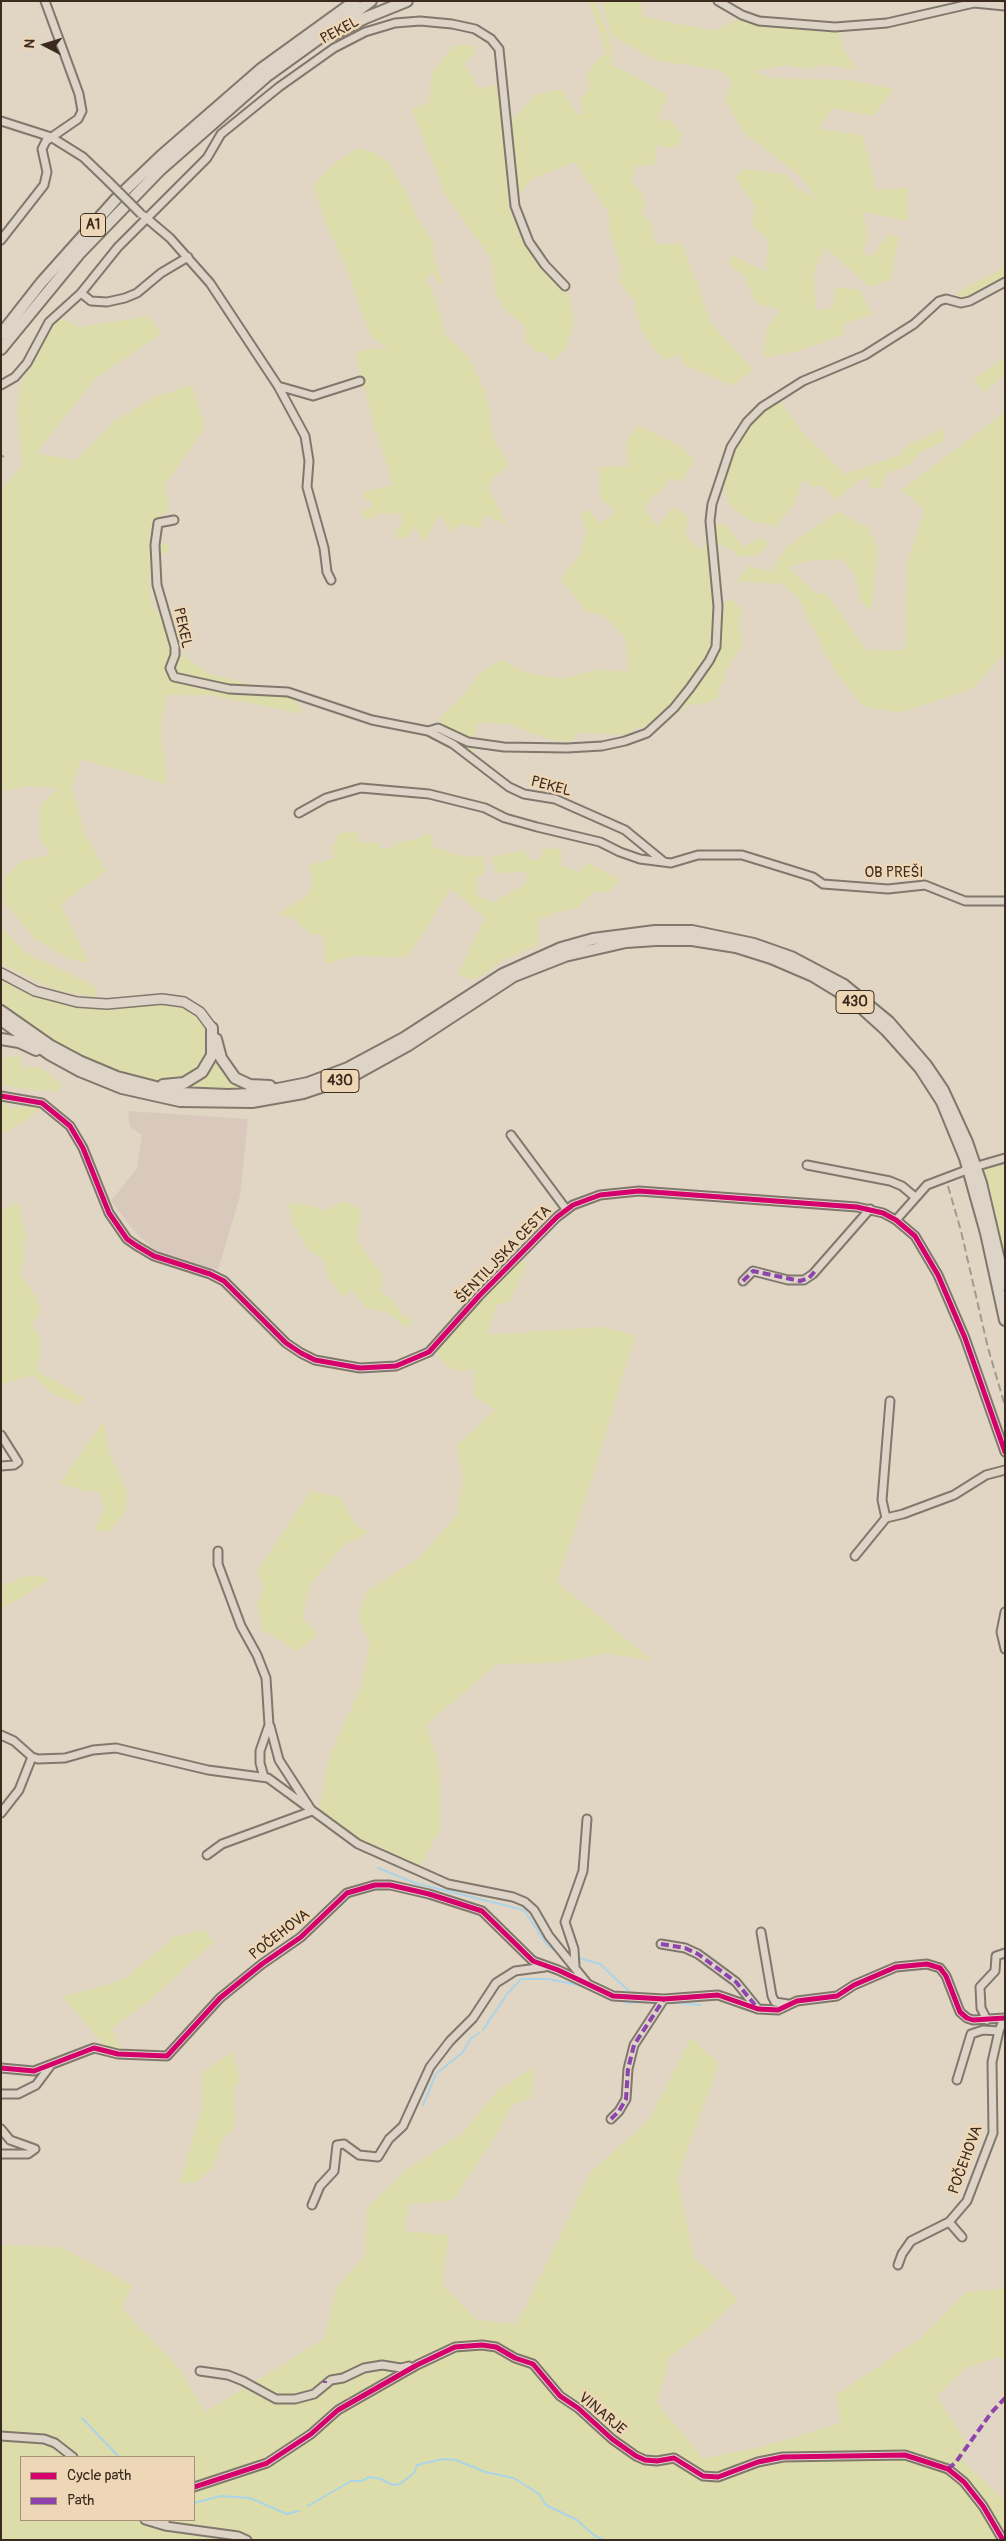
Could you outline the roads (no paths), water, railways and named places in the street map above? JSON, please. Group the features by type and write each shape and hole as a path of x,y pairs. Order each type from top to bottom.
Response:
{"highway":[{"path":"316,27 322,18 346,1"},
{"name":"A1","path":"1,334 41,283 116,199 226,97 316,27 355,1"},
{"name":"A1","path":"1,349 47,291 122,206 232,104 296,54 372,1"},
{"path":"296,54 308,51 342,29 365,18 407,1"},
{"name":"430","path":"1,1011 52,1046 79,1061 118,1077 179,1092 228,1096 252,1094 308,1083 377,1054 504,974 561,948 593,939 625,933 692,932 729,938 774,950 817,969 844,986 889,1022 926,1064 943,1090 968,1142 981,1183 1005,1285"},
{"name":"430","path":"1,1020 49,1054 80,1071 140,1093 199,1102 252,1102 303,1093 351,1077 407,1046 479,997 514,976 565,956 626,942 692,940 736,947 771,958 813,976 854,1001 886,1030 920,1068 957,1134 974,1188 1005,1320"},
{"path":"118,1077 173,1085 192,1080 202,1072 212,1055 212,1028"},
{"path":"212,1028 224,1063 236,1078 257,1086 308,1083"},
{"path":"1,1039 19,1042 39,1052 49,1054"}],"main road":[{"path":"1,973 35,991 77,1002 107,1004 162,1000 184,1002 200,1012 212,1028"}],"street":[{"path":"1,240 44,185 47,172 42,149 46,141 78,119 82,111 79,94 45,1"},
{"path":"718,1 742,15 759,21 835,27 887,23 974,3 1005,6"},
{"name":"PEKEL","path":"1,385 15,377 27,363 49,322 81,293 144,216 207,158 221,134 279,87 334,48 365,32 395,23 420,20 452,24 482,33 499,49 517,213 529,242 545,265 565,286"},
{"path":"1,121 51,137 83,157 188,257 210,283 278,386 305,436 309,461 307,487 322,541 327,572 331,580"},
{"path":"81,293 91,301 107,302 125,298 137,293 160,273 188,257"},
{"path":"428,731 438,728 468,742 504,747 567,748 602,746 647,733 674,708 709,661 716,647 718,606 710,521 712,504 731,447 747,422 762,407 803,381 865,355 914,324 939,301 946,299 961,303 970,301 1005,282"},
{"path":"278,386 318,396 360,381"},
{"name":"PEKEL","path":"174,520 158,523 155,545 157,584 175,647 175,655 170,668 174,677 229,689 288,692 372,720 428,731 453,744 509,786 524,794 555,798 625,830 664,862"},
{"path":"299,813 326,798 361,788 429,794 485,808 505,818 537,827 600,842 640,859 664,862"},
{"name":"OB PREŠI","path":"664,862 680,862 698,855 742,855 813,877 824,884 888,889 925,885 965,901 1005,901"},
{"name":"ŠENTILJSKA CESTA","path":"1,1096 42,1104 70,1126 83,1148 109,1213 128,1239 136,1246 154,1256 210,1274 224,1282 286,1343 315,1360 336,1365 383,1368 404,1364 429,1352 479,1296 566,1209 580,1201 609,1192 639,1191 870,1209 896,1220 914,1236 938,1275 965,1338 1005,1452"},
{"name":"ŠENTILJSKA CESTA","path":"511,1135 566,1209"},
{"path":"981,1165 1005,1158"},
{"path":"807,1165 890,1181 902,1186 915,1197"},
{"path":"896,1220 927,1185 964,1171"},
{"path":"743,1281 753,1271 788,1280 804,1280 813,1274 870,1209"},
{"path":"886,1518 882,1500 890,1402"},
{"path":"1,1435 18,1462 14,1465 1,1466"},
{"path":"855,1556 886,1518 946,1498 970,1487 986,1474 1005,1470"},
{"path":"218,1551 218,1564 241,1626 257,1654 266,1678 269,1725 279,1760 312,1811"},
{"path":"1005,1612 1001,1632 1005,1649"},
{"path":"264,1777 260,1763 260,1751 269,1725"},
{"path":"1,1735 14,1741 32,1757 65,1758 93,1750 116,1748 199,1768 264,1777 273,1781 358,1844 448,1884 513,1897 525,1902 534,1910 549,1936 589,1985"},
{"path":"1,1813 19,1790 32,1757"},
{"path":"208,1854 222,1844 312,1811"},
{"path":"575,1966 574,1949 565,1922 583,1871 587,1819"},
{"name":"POČEHOVA","path":"1,2068 34,2071 94,2048 118,2054 167,2056 220,1998 262,1964 301,1938 347,1893 359,1888 390,1885 429,1894 482,1911 526,1956 548,1967"},
{"path":"761,1932 772,1996 775,2002 788,2004"},
{"path":"661,1944 685,1948 698,1954 736,1982 758,2009"},
{"path":"987,2020 981,2008 980,1987 994,1971 996,1956 1005,1953"},
{"path":"312,2205 320,2186 334,2171 336,2145 344,2144 359,2155 378,2157 389,2139 403,2126 430,2066 450,2041 473,2018 496,1982 515,1971 548,1967 613,1996 664,1998 718,1995 758,2009 778,2010 803,1999 837,1996 854,1985 896,1967 927,1964 940,1968 946,1976 960,2012 973,2020 987,2020 1002,2024"},
{"path":"611,2119 619,2111 626,2098 628,2069 638,2038 664,1998"},
{"path":"958,2080 971,2034 1002,2024"},
{"name":"POČEHOVA","path":"898,2265 902,2254 911,2241 949,2222 967,2201 993,2132 992,2062 1002,2024"},
{"name":"POČEHOVA","path":"1,2094 18,2094 36,2085 48,2068 57,2061"},
{"path":"1,2130 10,2140 35,2149 28,2154 1,2154"},
{"path":"949,2222 962,2238"},
{"name":"VINARJE","path":"195,2488 267,2463 312,2434 338,2410 417,2364 456,2346 474,2344 496,2347 515,2358 533,2364 560,2396 636,2456 657,2461 674,2458 703,2476 718,2477 758,2462 782,2457 905,2454 948,2469 964,2482 983,2506 1003,2540"},
{"path":"200,2372 228,2375 243,2380 276,2399 295,2399 314,2394 325,2382 364,2368 382,2365 401,2368 417,2364"},
{"path":"1,2436 44,2439 55,2443 72,2456"},
{"path":"152,2521 238,2536 247,2540"}],"waterway":[{"path":"378,1868 415,1883 524,1910 547,1945 560,1955"},
{"path":"567,1952 572,1956"},
{"path":"579,1958 600,1964 632,1994"},
{"path":"483,2030 507,1994 521,1979 548,1979 579,1985 602,1995"},
{"path":"619,2000 629,2003 640,2002"},
{"path":"640,2002 653,2002"},
{"path":"668,2002 701,2005"},
{"path":"423,2105 436,2074 463,2052 471,2038 479,2033"},
{"path":"82,2418 118,2456"},
{"path":"308,2506 351,2481 361,2481 370,2477 381,2479 393,2485 400,2484 414,2473 417,2465 443,2459 456,2460 485,2472 514,2478 539,2494 546,2505 577,2520 595,2536 604,2540"},
{"path":"195,2503 221,2496 250,2498 287,2514 299,2511"}],"railway":[{"path":"948,1186 961,1231 988,1348 1005,1406"}]}
